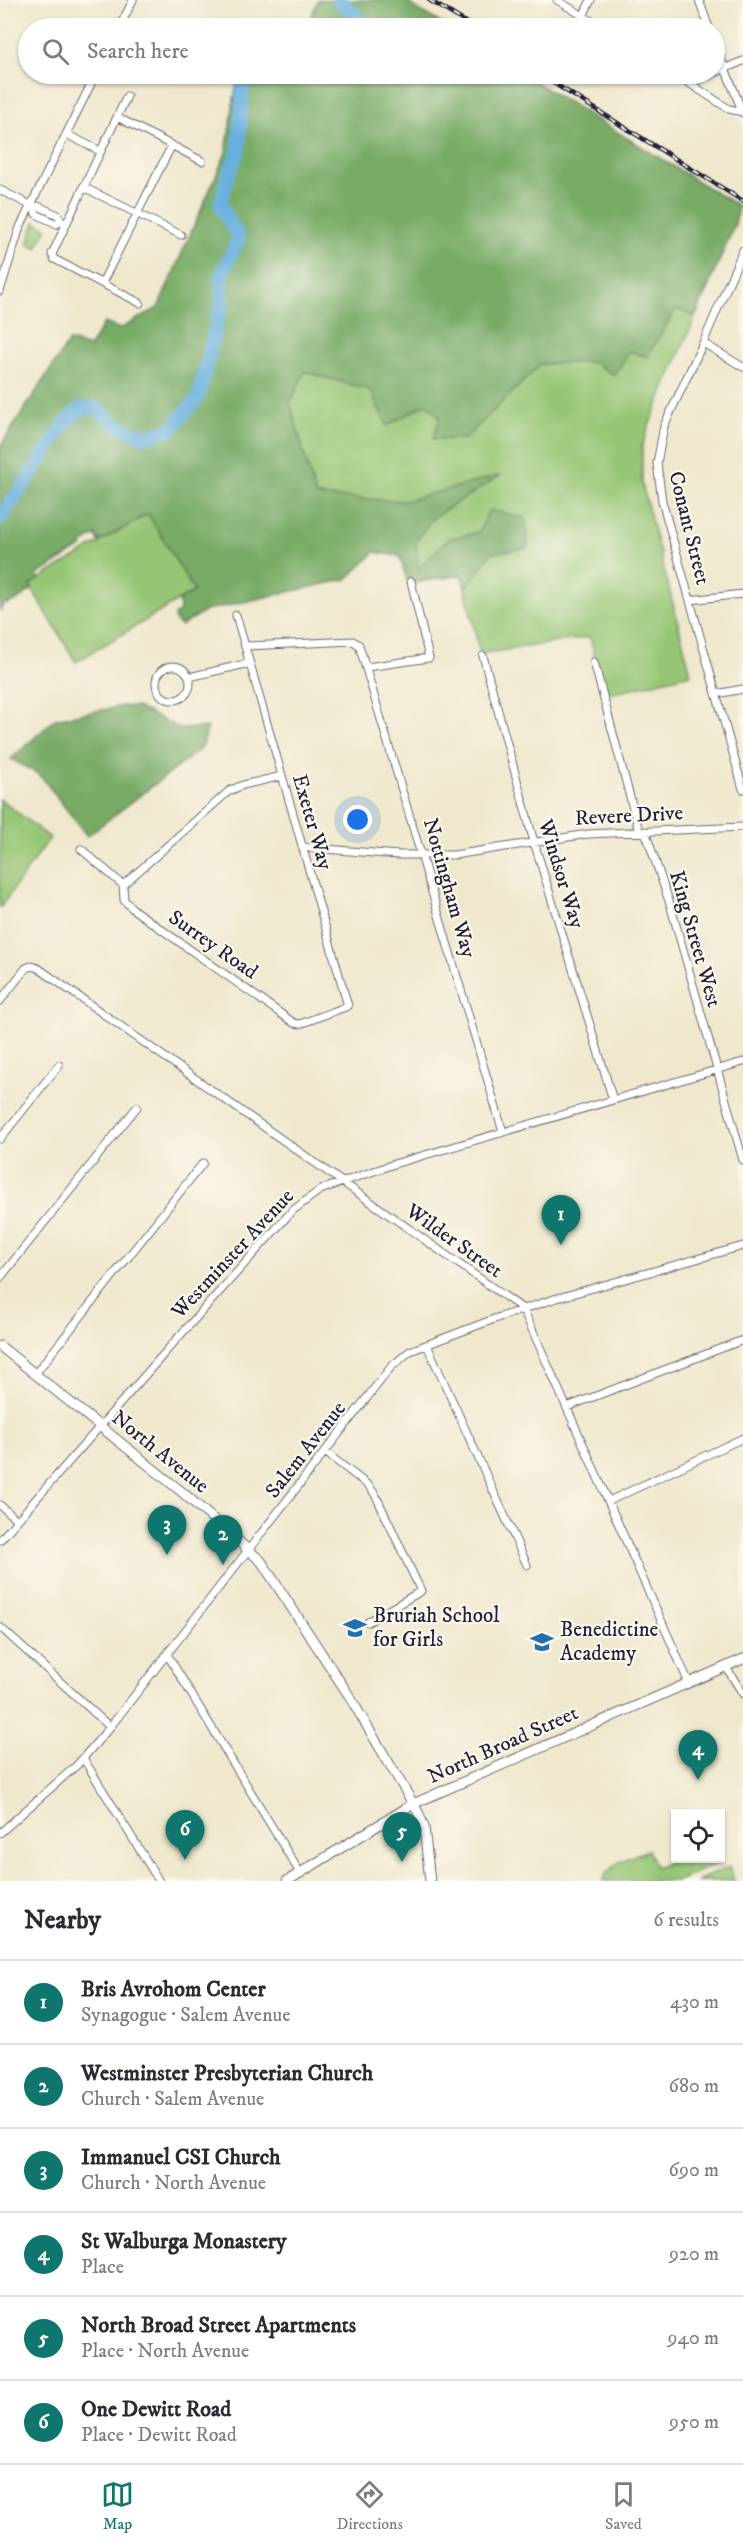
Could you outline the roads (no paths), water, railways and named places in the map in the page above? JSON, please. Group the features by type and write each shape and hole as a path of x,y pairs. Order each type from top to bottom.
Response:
{"main road":[{"name":"North Avenue","path":"0,1346 261,1561 348,1694 414,1804 424,1827 430,1881"},
{"name":"North Broad Street","path":"287,1881 414,1804 743,1659"}],"street":[{"path":"124,18 133,0"},
{"path":"557,0 586,18"},
{"path":"583,16 591,0"},
{"path":"699,0 705,18"},
{"path":"743,62 725,68 743,112"},
{"path":"0,291 20,227 91,84"},
{"path":"692,84 729,109 743,112"},
{"path":"127,96 83,187 63,222 52,256 140,303"},
{"path":"117,117 202,161"},
{"path":"66,134 100,152"},
{"path":"102,283 172,146"},
{"path":"83,187 181,235"},
{"path":"0,190 32,206 36,214 57,224 63,222"},
{"name":"Conant Street","path":"743,250 740,266 664,426 657,464 662,501 743,789"},
{"path":"703,344 743,367"},
{"path":"367,667 429,658 411,581"},
{"path":"690,600 743,594"},
{"name":"Exeter Way","path":"236,615 348,1006"},
{"name":"Nottingham Way","path":"245,646 353,642 359,645 503,1132"},
{"name":"Windsor Way","path":"483,656 534,842 612,1100"},
{"name":"King Street West","path":"594,662 642,831 670,904 743,1160"},
{"path":"189,677 250,663"},
{"path":"167,667 183,669 189,677 187,692 179,699 164,697 157,688 159,673 167,667"},
{"path":"716,694 743,689"},
{"path":"123,885 229,791 243,785 282,776"},
{"name":"Revere Drive","path":"302,847 422,855 480,852 576,835 743,827"},
{"name":"Surrey Road","path":"81,849 123,885 124,900 134,910 294,1023 300,1024 348,1006"},
{"name":"Wilder Street","path":"0,1001 26,968 31,966 38,968 523,1309"},
{"name":"Westminster Avenue","path":"0,1540 292,1211 320,1190 340,1181 743,1062"},
{"path":"0,1138 59,1065"},
{"path":"0,1278 137,1107"},
{"path":"35,1374 203,1163"},
{"name":"Salem Avenue","path":"0,1833 83,1758 110,1727 391,1367 410,1351 523,1309 743,1246"},
{"path":"523,1309 689,1683"},
{"path":"567,1407 743,1340"},
{"path":"428,1345 527,1565"},
{"path":"609,1501 743,1438"},
{"path":"326,1452 369,1485 421,1591 368,1622"},
{"path":"0,1505 17,1520"},
{"path":"0,1628 110,1727"},
{"path":"168,1654 300,1873"},
{"path":"726,1666 743,1694"},
{"path":"83,1758 159,1881"}],"waterway":[{"path":"339,0 358,18"},
{"path":"0,519 69,419 80,409 96,408 119,426 144,437 172,428 198,398 222,302 221,276 239,238 220,205 228,175 238,153 243,84"}],"railway":[{"path":"429,0 459,18"},
{"path":"555,84 743,201"}],"place":[{"name":"Bris Avrohom Center","path":"561,1245"},
{"name":"Immanuel CSI Church","path":"167,1555"},
{"name":"Westminster Presbyterian Church","path":"223,1565"},
{"name":"Bruriah School for Girls","path":"355,1628"},
{"name":"Benedictine Academy","path":"542,1642"},
{"name":"St Walburga Monastery","path":"698,1780"},
{"name":"One Dewitt Road","path":"185,1860"},
{"name":"North Broad Street Apartments","path":"402,1862"}]}
